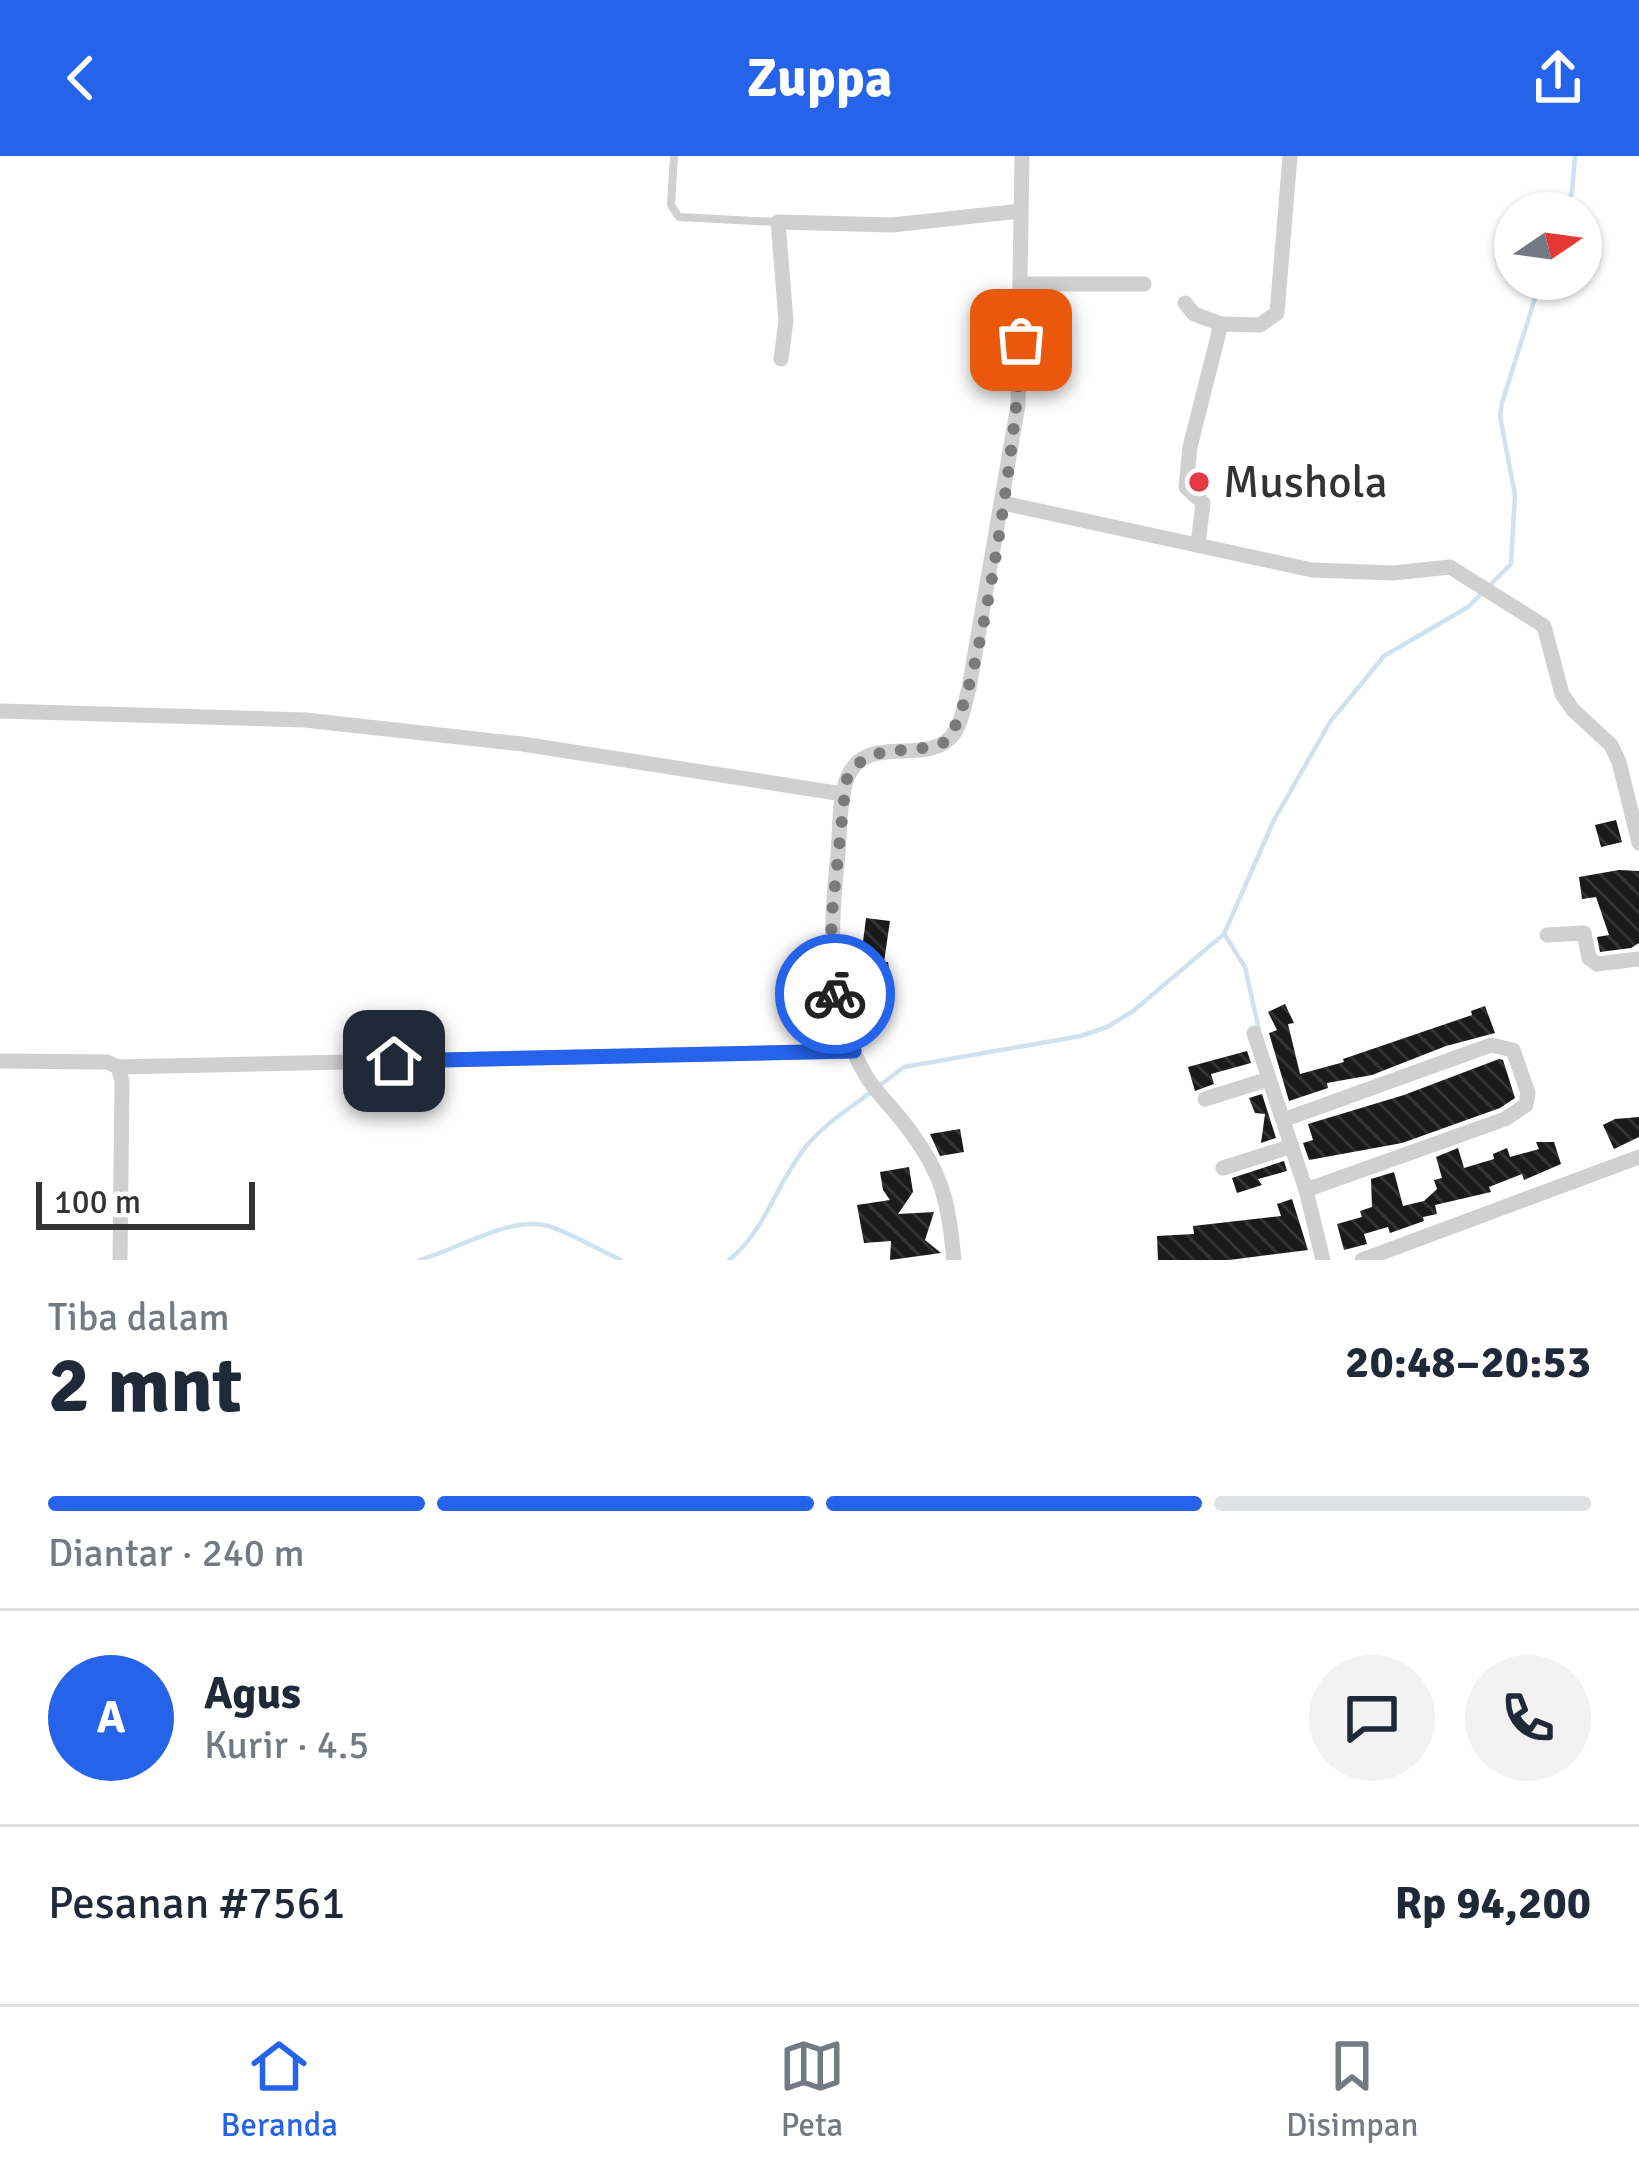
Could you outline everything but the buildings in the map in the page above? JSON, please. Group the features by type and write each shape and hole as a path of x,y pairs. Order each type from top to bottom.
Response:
{"street":[{"path":"953,1260 944,1185 918,1142 867,1078 836,998 831,957 843,794 853,766 870,754 938,745 954,733 977,649 1021,376 1022,156"},
{"path":"1185,303 1193,314 1221,324 1260,325 1277,314 1290,156"},
{"path":"782,359 786,321 778,222 892,225 1020,211"},
{"path":"1020,284 1144,284"},
{"path":"1198,544 1203,503 1186,487 1190,447 1221,324"},
{"path":"1003,503 1312,569 1393,572 1450,567 1544,626 1562,694 1611,745 1619,762 1639,844"},
{"path":"0,711 305,720 522,744 843,794"},
{"path":"1547,935 1584,933 1589,958 1597,964 1639,959"},
{"path":"1254,1033 1288,1119 1292,1146 1312,1188 1323,1260"},
{"path":"1288,1119 1491,1045 1513,1050 1528,1093 1523,1108 1505,1119 1312,1188"},
{"path":"0,1061 107,1062 118,1067 854,1051"},
{"path":"118,1067 122,1081 120,1260"},
{"path":"1205,1099 1269,1079"},
{"path":"1223,1168 1292,1146"},
{"path":"1363,1260 1639,1157"}],"lane":[{"path":"674,156 671,205 680,218 778,222"}],"waterway":[{"path":"1572,192 1575,156"},
{"path":"1490,585 1511,564 1515,495 1500,416 1534,300"},
{"path":"879,1086 904,1067 1081,1036 1132,1012 1224,934 1274,820 1330,722 1384,656 1468,607 1482,593"},
{"path":"1225,935 1245,967 1259,1030"},
{"path":"729,1260 761,1222 804,1149 870,1093"},
{"path":"419,1260 498,1230 529,1224 561,1231 621,1260"}],"way so far":[{"path":"835,994 831,923 846,781 853,766 870,754 945,742 961,718 1010,465 1021,340"}],"place":[{"name":"Mushola","path":"1199,482"}],"route":[{"path":"394,1061 854,1051 835,994"}]}
